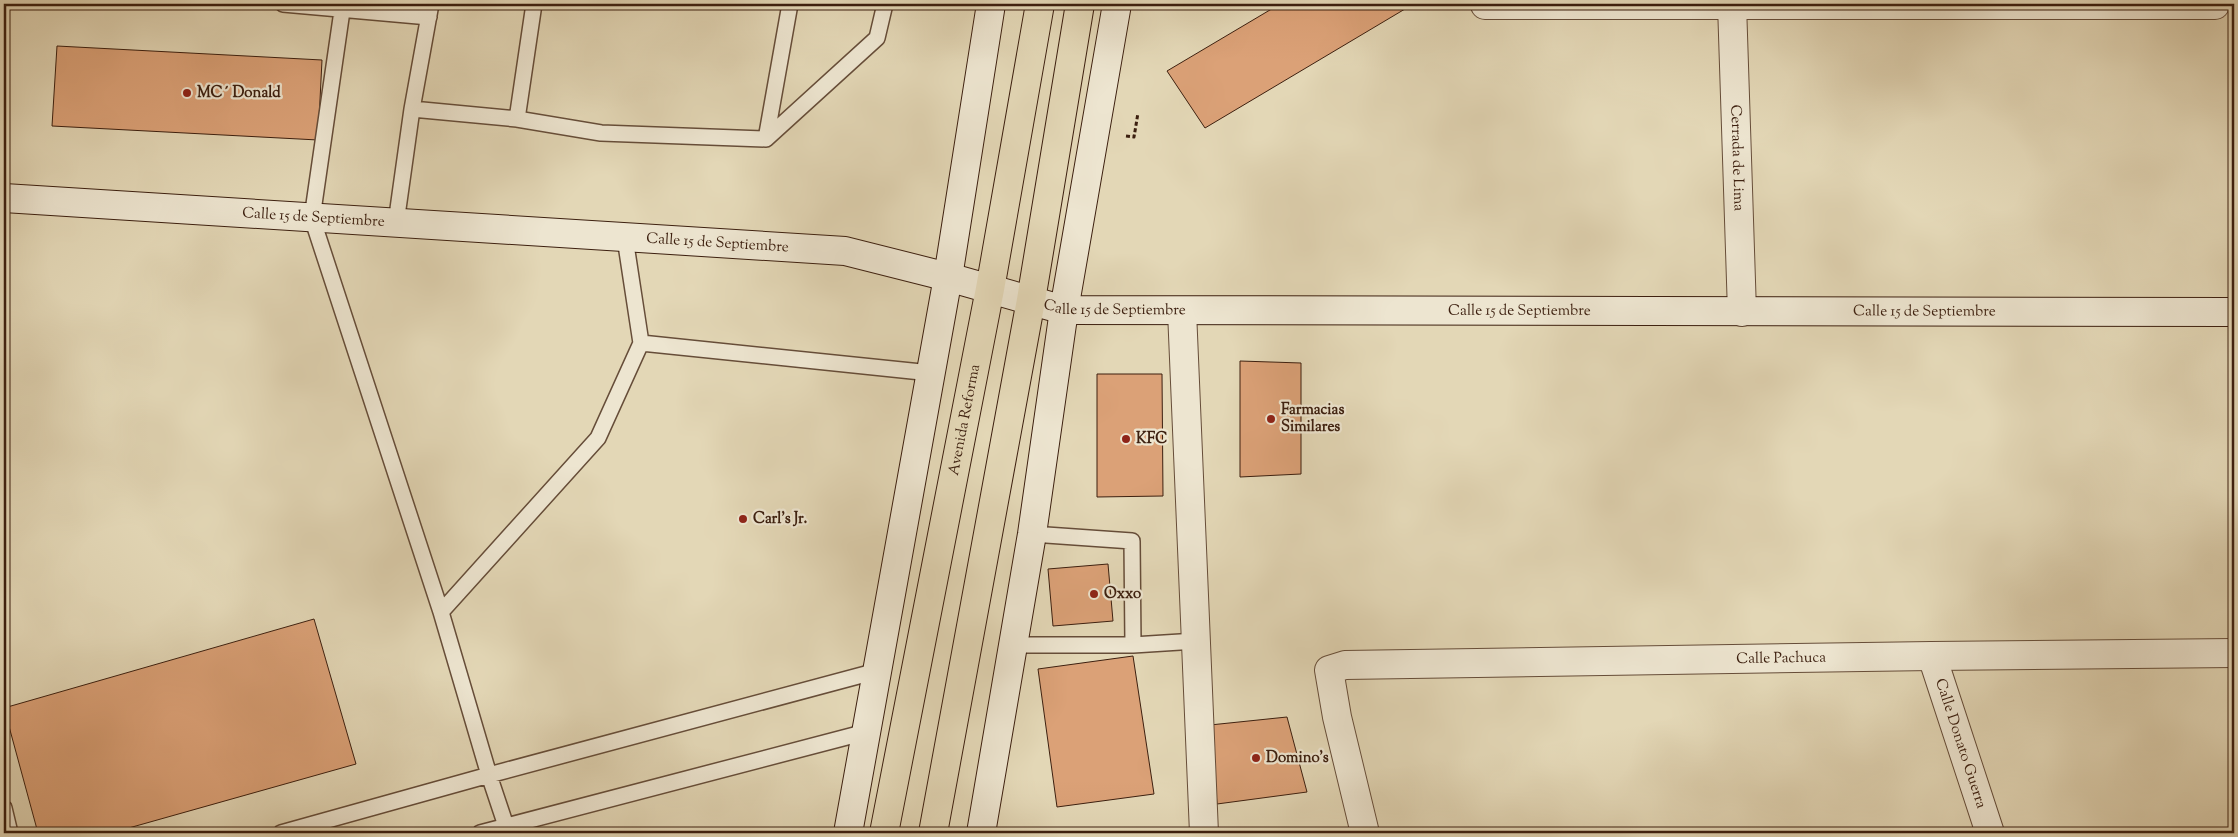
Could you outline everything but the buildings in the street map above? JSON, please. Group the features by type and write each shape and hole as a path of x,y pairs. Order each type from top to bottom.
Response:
{"main road":[{"name":"Avenida Reforma","path":"884,833 990,289 1040,4"},
{"path":"933,833 1031,300 1080,4"}],"street":[{"path":"848,833 948,277 991,4"},
{"path":"981,833 1032,534 1064,310 1117,4"},
{"name":"Cerrada de Lima","path":"1732,4 1742,312"},
{"path":"1485,5 2215,5"},
{"name":"Calle 15 de Septiembre","path":"4,198 846,251 948,277 1064,310 2234,312"},
{"path":"1182,311 1204,833"},
{"name":"Calle Pachuca","path":"1365,833 1337,717 1329,670 1345,665 2234,653"},
{"name":"Calle Donato Guerra","path":"1932,656 1990,833"}],"lane":[{"path":"283,4 430,10 412,109 396,223"},
{"path":"517,119 534,4"},
{"path":"766,139 790,4"},
{"path":"412,109 517,119 601,133 766,139 877,38 885,4"},
{"path":"342,7 312,218 441,612 506,826"},
{"path":"441,612 598,438 641,343 625,238"},
{"path":"641,343 931,373"},
{"path":"1032,534 1132,541 1133,645"},
{"path":"1013,645 1133,645 1196,641"},
{"path":"281,833 877,671"},
{"path":"480,833 866,732"}],"place":[{"name":"MC´ Donald","path":"187,93"},
{"name":"Farmacias Similares","path":"1271,419"},
{"name":"KFC","path":"1126,439"},
{"name":"Carl's Jr.","path":"743,519"},
{"name":"Oxxo","path":"1094,594"},
{"name":"Domino's","path":"1256,758"}]}
